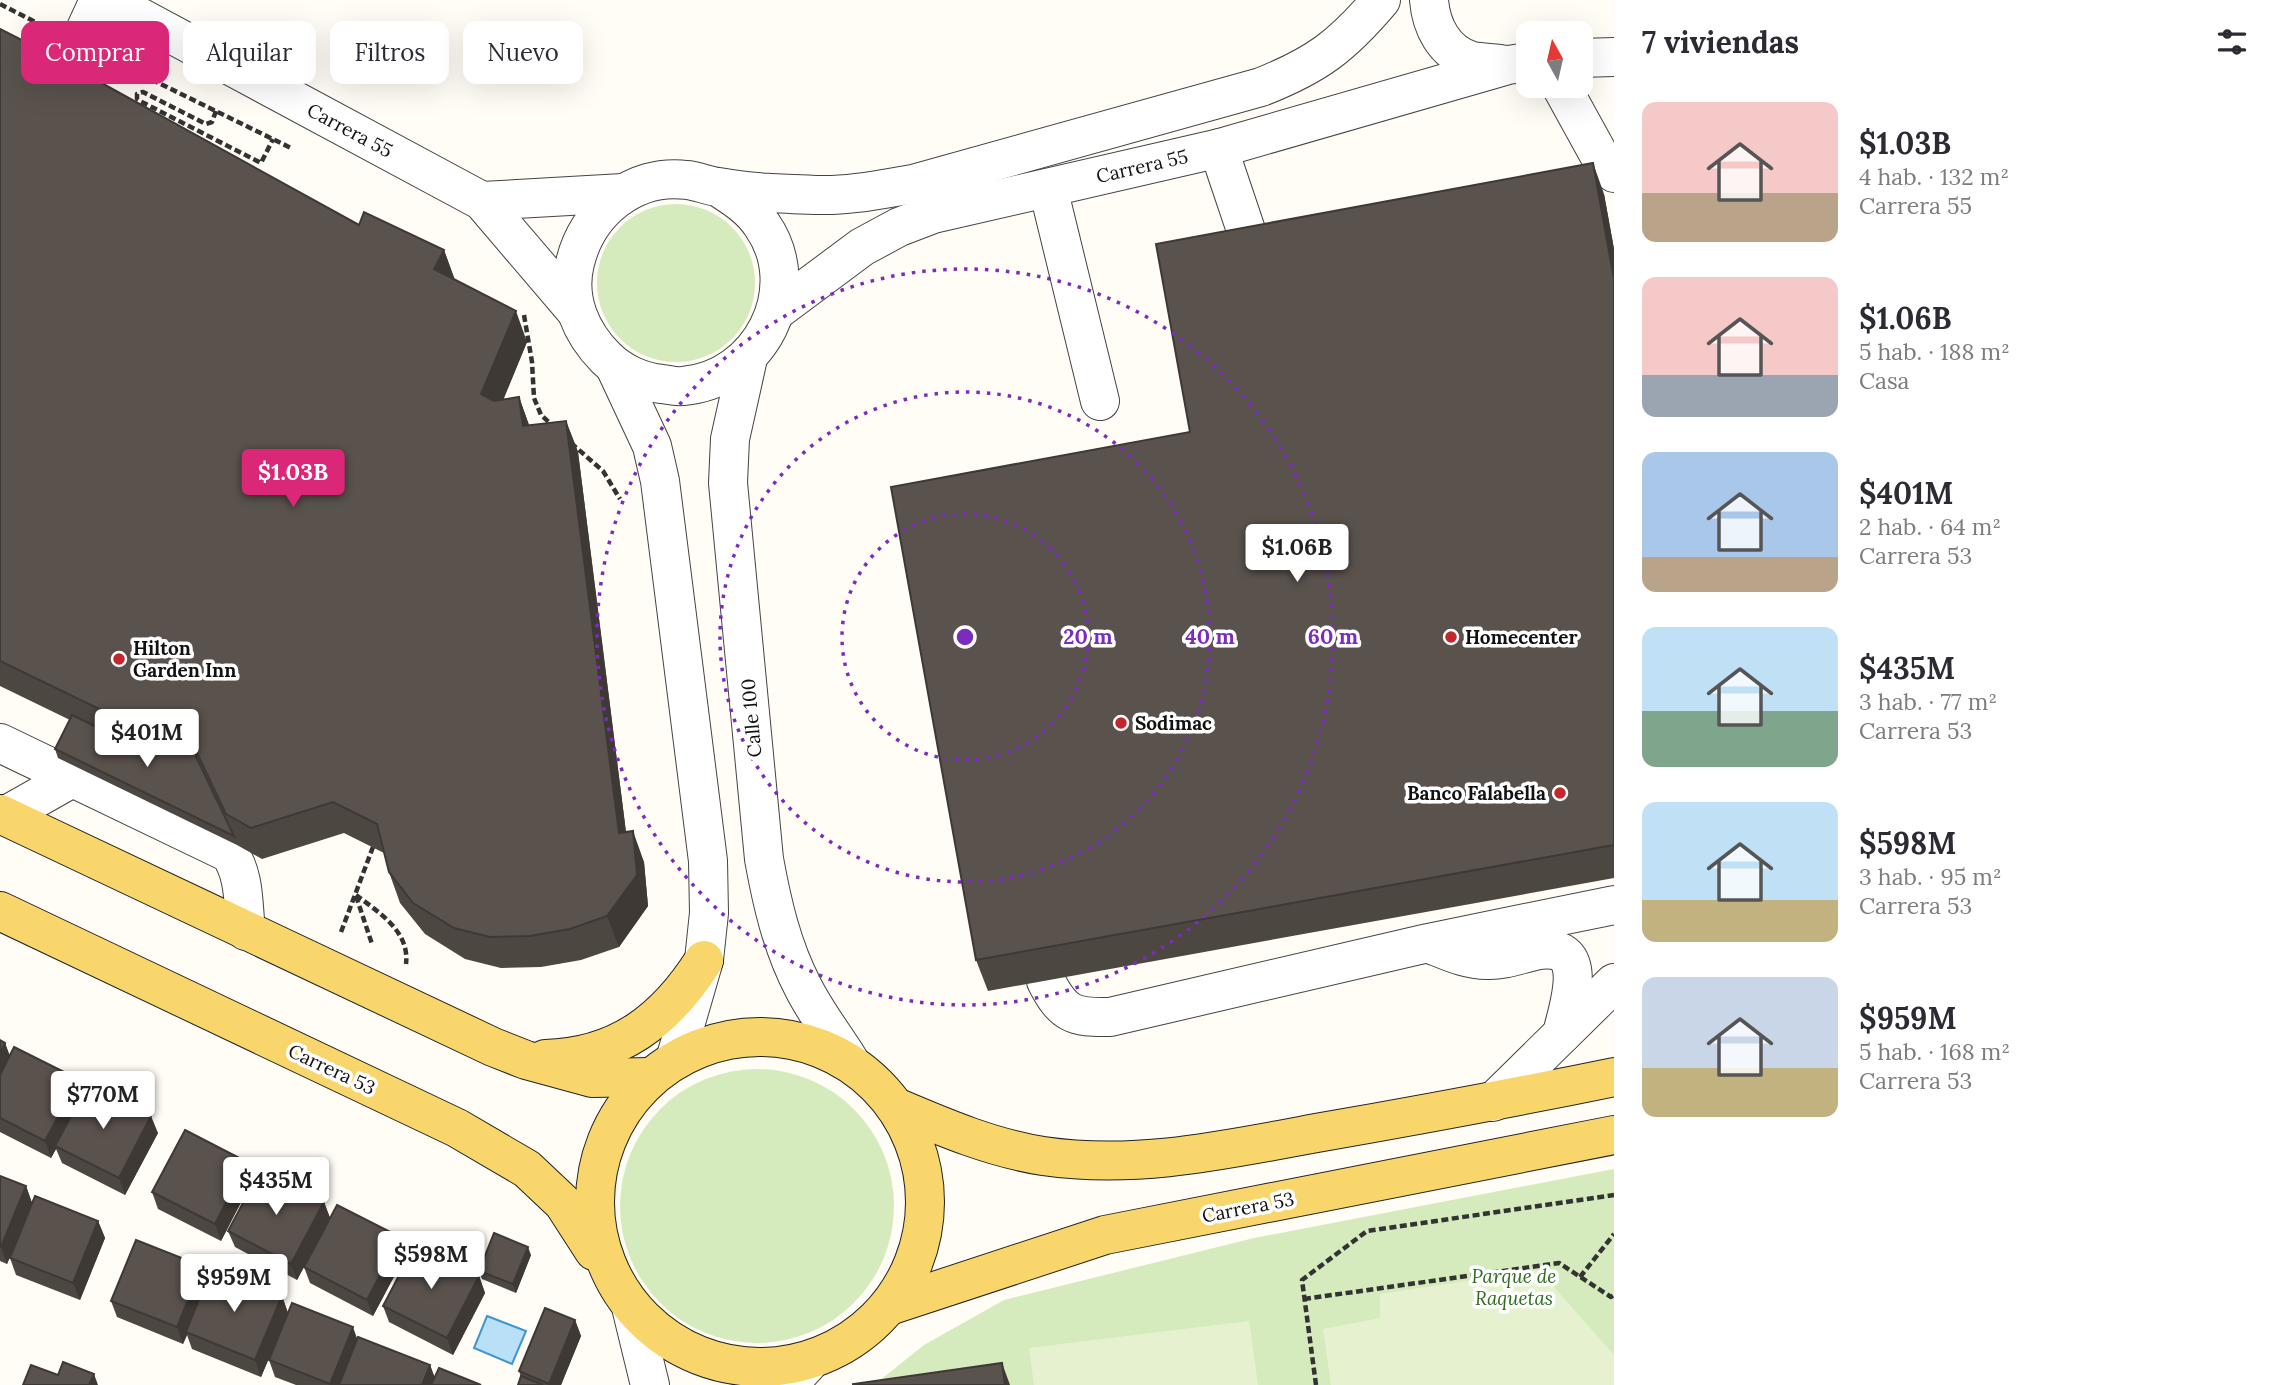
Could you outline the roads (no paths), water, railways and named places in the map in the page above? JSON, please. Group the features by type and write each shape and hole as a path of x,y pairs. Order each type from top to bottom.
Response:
{"main road":[{"path":"2,815 493,1047 526,1060 592,1078 663,1069"},
{"name":"Carrera 53","path":"0,911 457,1128 527,1169 563,1203 624,1296"},
{"path":"526,1060 563,1059 599,1050 633,1035 663,1013 686,988 704,960"},
{"path":"743,1038 780,1038 815,1046 849,1060 877,1084 898,1108 917,1146 926,1187 924,1229 912,1270 889,1306 854,1339 799,1372 772,1367 732,1365 694,1354 660,1334 624,1296 600,1251 594,1213 596,1175 606,1139 625,1106 663,1069 708,1045 743,1038"},
{"path":"898,1108 976,1140 1042,1156 1106,1162 1178,1158 1493,1102 1614,1077"},
{"name":"Carrera 53","path":"889,1306 1105,1235 1614,1135"}],"street":[{"path":"60,85 99,0"},
{"name":"Carrera 55","path":"108,0 482,201 575,310"},
{"path":"718,187 744,203 763,225 776,252 780,282 776,311 765,336 748,358 718,378 683,386 647,382 615,367 590,342 575,310 572,276 579,243 597,215 623,193 653,181 686,180 718,187 821,195 913,184 1234,94 1300,71 1335,49 1381,0"},
{"path":"1429,0 1430,18 1441,39 1455,52 1471,61 1516,63"},
{"path":"1593,58 1614,57"},
{"name":"Carrera 55","path":"776,311 862,247 898,226 933,214 1220,148 1516,64"},
{"path":"1568,98 1604,164 1614,173"},
{"path":"1220,148 1255,257"},
{"path":"1048,188 1100,401"},
{"path":"482,201 623,193"},
{"name":"Calle 100","path":"748,358 730,439 728,483 764,859 773,911 789,956 803,989 849,1060"},
{"path":"615,367 652,446 660,481 708,861 709,913 704,960 663,1069"},
{"path":"0,743 229,853 237,863 246,931"},
{"path":"2,815 72,778"},
{"path":"1046,981 1058,1004 1072,1013 1110,1017 1428,943 1614,905"},
{"path":"1428,943 1466,958 1488,960 1551,949 1560,953 1568,959 1573,969 1574,982 1562,1034"},
{"path":"1493,1102 1614,984"},
{"path":"624,1296 650,1385"}],"water":[{"path":"487,1316 526,1331 512,1364 474,1348"}],"place":[{"name":"Homecenter","path":"1451,637"},
{"name":"Hilton Garden Inn","path":"119,659"},
{"name":"Sodimac","path":"1121,723"},
{"name":"Banco Falabella","path":"1560,793"}],"park label":[{"name":"Parque de Raquetas","path":"1514,1287"}]}
